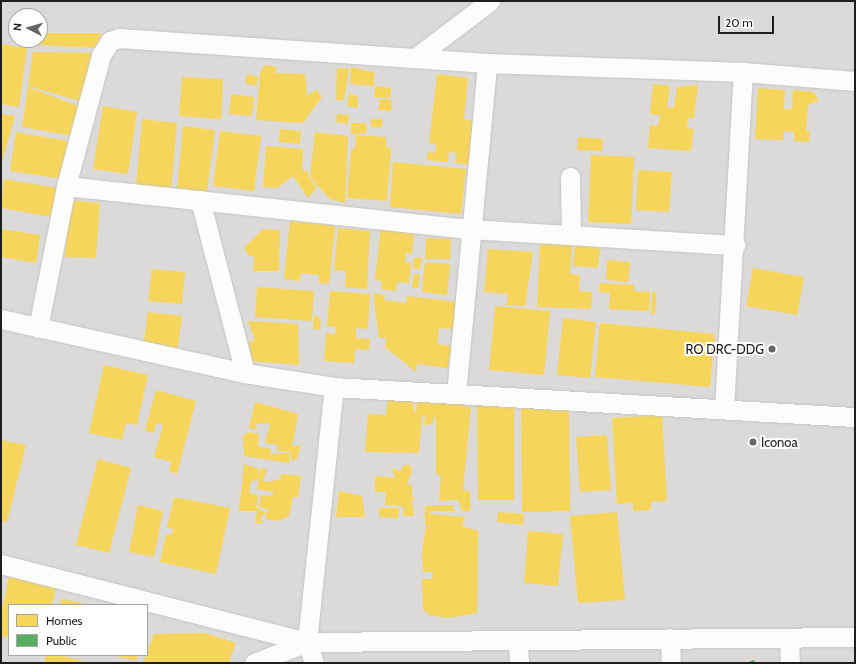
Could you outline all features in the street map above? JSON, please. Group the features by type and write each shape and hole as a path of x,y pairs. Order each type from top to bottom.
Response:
{"street":[{"path":"415,58 490,1"},
{"path":"38,328 66,186 101,55 110,41 119,38 415,58 743,72 855,81"},
{"path":"456,394 487,62"},
{"path":"724,409 736,244 743,72"},
{"path":"570,177 571,235"},
{"path":"66,186 471,230 736,244"},
{"path":"200,200 245,373"},
{"path":"1,320 245,373 334,387 855,417"},
{"path":"314,663 307,642 334,387"},
{"path":"1,564 307,642 518,642 670,638 855,637"},
{"path":"670,638 671,663"},
{"path":"789,638 790,663"},
{"path":"254,663 307,642"},
{"path":"518,642 519,663"}],"shaded area":[{"path":"1,1 855,1 855,663 1,663"}],"building: Homes":[{"path":"48,33 101,33 98,48 48,46"},
{"path":"1,44 8,45 8,48 27,48 19,107 1,104"},
{"path":"33,52 95,53 83,102 28,86"},
{"path":"265,65 277,67 275,73 305,74 307,95 317,90 322,97 303,123 256,120 260,73"},
{"path":"351,67 374,72 374,86 350,84"},
{"path":"337,68 349,69 344,100 336,100"},
{"path":"247,74 258,77 256,86 245,83"},
{"path":"437,74 468,78 464,119 479,121 474,165 455,163 457,153 449,152 448,162 427,160 428,152 435,153 436,144 429,143"},
{"path":"182,77 223,79 221,119 179,116"},
{"path":"653,84 670,86 667,108 674,107 677,87 698,85 694,118 688,118 687,128 694,129 691,151 648,148 650,125 658,126 660,115 650,114"},
{"path":"375,86 391,88 390,98 374,97"},
{"path":"28,87 81,107 73,136 22,127"},
{"path":"758,88 785,90 784,109 792,109 793,90 813,92 819,100 808,105 806,131 810,131 809,142 794,141 794,132 784,131 783,140 755,139"},
{"path":"349,93 358,97 358,108 347,106"},
{"path":"231,94 254,97 252,116 229,114"},
{"path":"380,99 392,100 391,111 378,110"},
{"path":"103,106 137,112 128,174 93,169"},
{"path":"1,114 15,116 1,165"},
{"path":"337,114 349,115 348,124 336,122"},
{"path":"142,119 177,123 171,190 136,187"},
{"path":"371,119 382,119 382,127 371,127"},
{"path":"351,123 366,123 367,133 351,134"},
{"path":"183,126 215,130 207,192 177,190"},
{"path":"280,129 301,131 300,144 279,142"},
{"path":"220,131 261,136 254,191 213,186"},
{"path":"16,132 68,141 62,179 10,171"},
{"path":"315,132 348,136 345,203 330,199 310,177"},
{"path":"356,135 386,137 386,147 391,148 387,201 347,198 351,149 355,149"},
{"path":"578,137 603,139 602,151 577,150"},
{"path":"266,146 303,149 302,170 308,171 308,177 317,187 308,198 293,176 277,188 263,187"},
{"path":"591,155 634,157 631,224 588,222"},
{"path":"393,162 466,169 461,214 390,207"},
{"path":"638,170 672,172 669,212 636,210"},
{"path":"4,179 57,188 53,217 1,208"},
{"path":"68,200 100,203 96,258 65,257"},
{"path":"290,221 335,226 329,284 319,283 319,275 301,273 300,281 284,279"},
{"path":"381,227 414,230 412,254 406,253 405,262 411,263 409,283 397,282 396,291 381,289 382,281 375,280"},
{"path":"338,228 370,231 367,289 345,287 346,271 334,270"},
{"path":"1,229 40,235 36,263 1,257"},
{"path":"263,229 280,230 279,271 253,271 254,256 249,256 244,248"},
{"path":"426,238 451,239 450,259 425,259"},
{"path":"540,243 572,245 570,274 580,275 579,291 592,292 591,309 537,307"},
{"path":"575,245 600,248 598,268 573,266"},
{"path":"488,249 533,252 525,306 507,305 508,294 484,292"},
{"path":"414,257 422,258 420,269 413,269"},
{"path":"607,260 630,262 628,282 606,280"},
{"path":"425,262 450,264 447,295 422,292"},
{"path":"753,268 804,277 797,315 746,306"},
{"path":"152,269 185,272 182,304 148,301"},
{"path":"414,274 420,274 418,288 412,288"},
{"path":"600,283 634,285 634,291 650,292 649,311 609,309 610,293 599,292"},
{"path":"257,287 314,291 312,321 255,317"},
{"path":"330,291 370,294 368,329 356,328 356,338 370,339 369,350 355,349 354,363 324,361 326,333 335,334 336,327 327,326"},
{"path":"652,292 656,292 655,314 651,314"},
{"path":"373,293 385,295 384,300 406,303 407,296 457,302 453,329 439,328 437,344 451,346 448,368 417,364 416,372 385,347 386,338 379,338"},
{"path":"495,306 550,311 544,375 489,370"},
{"path":"148,312 182,316 177,352 143,347"},
{"path":"314,315 321,319 320,330 313,329"},
{"path":"563,318 596,322 590,378 557,375"},
{"path":"248,321 298,324 299,365 252,361 249,341 255,341"},
{"path":"600,323 715,334 710,387 595,377"},
{"path":"104,365 148,375 137,425 126,423 122,440 89,433"},
{"path":"156,390 196,401 177,474 169,471 171,462 154,457 163,425 156,423 154,433 145,430"},
{"path":"419,394 459,397 459,404 471,408 463,489 470,492 470,511 462,511 458,500 439,501 441,476 436,474 436,420 433,416 433,424 424,425 425,416 415,415"},
{"path":"388,399 412,401 415,415 422,416 419,453 365,452 368,414 386,415"},
{"path":"477,400 514,400 514,500 478,500"},
{"path":"255,402 298,414 292,447 301,445 297,459 291,461 291,452 277,451 278,445 265,443 270,423 255,424 258,430 249,428"},
{"path":"569,405 570,511 522,512 521,406"},
{"path":"662,415 667,501 651,502 651,510 633,511 633,503 617,504 612,418"},
{"path":"248,432 259,434 258,446 271,449 270,454 290,453 289,463 244,456 243,436"},
{"path":"607,435 611,490 580,492 576,437"},
{"path":"1,440 26,445 7,522 1,521"},
{"path":"98,459 131,468 109,553 76,545"},
{"path":"244,464 259,469 259,478 251,482 249,493 258,495 257,508 266,513 260,518 264,523 255,523 257,511 239,511"},
{"path":"404,465 410,465 412,471 407,485 412,485 412,497 416,497 412,500 414,516 403,516 403,506 385,505 386,492 375,492 375,476 395,478 392,468 400,471"},
{"path":"261,468 267,469 263,481 267,482 281,479 281,474 301,476 298,497 293,497 289,516 278,521 266,519 266,513 270,510 259,507 261,495 273,496 273,492 257,489"},
{"path":"339,491 362,496 365,517 336,517"},
{"path":"174,497 230,508 216,574 160,562 166,534 172,535 173,529 167,527"},
{"path":"138,505 163,511 154,557 129,552"},
{"path":"452,505 455,511 431,511 429,514 465,517 462,526 478,531 477,613 448,618 429,615 423,609 422,579 432,579 433,572 423,572 422,551 426,526 434,526 425,525 425,506"},
{"path":"379,508 399,508 398,518 379,517"},
{"path":"498,512 524,514 523,525 497,522"},
{"path":"617,512 625,600 578,603 570,516"},
{"path":"528,531 563,534 558,586 524,583"},
{"path":"10,571 57,581 52,604 8,604 8,638 1,636 1,615"},
{"path":"61,599 86,604 60,604"},
{"path":"205,633 236,643 229,662 143,663 146,656 148,656 148,650 154,634"},
{"path":"46,656 62,656 84,661 44,663"},
{"path":"116,656 138,656 136,661"}],"building: Public":[{"path":"754,660 755,663 746,663"}],"place":[{"name":"RO DRC-DDG","path":"772,349"},
{"name":"Iconoa","path":"753,442"}]}
